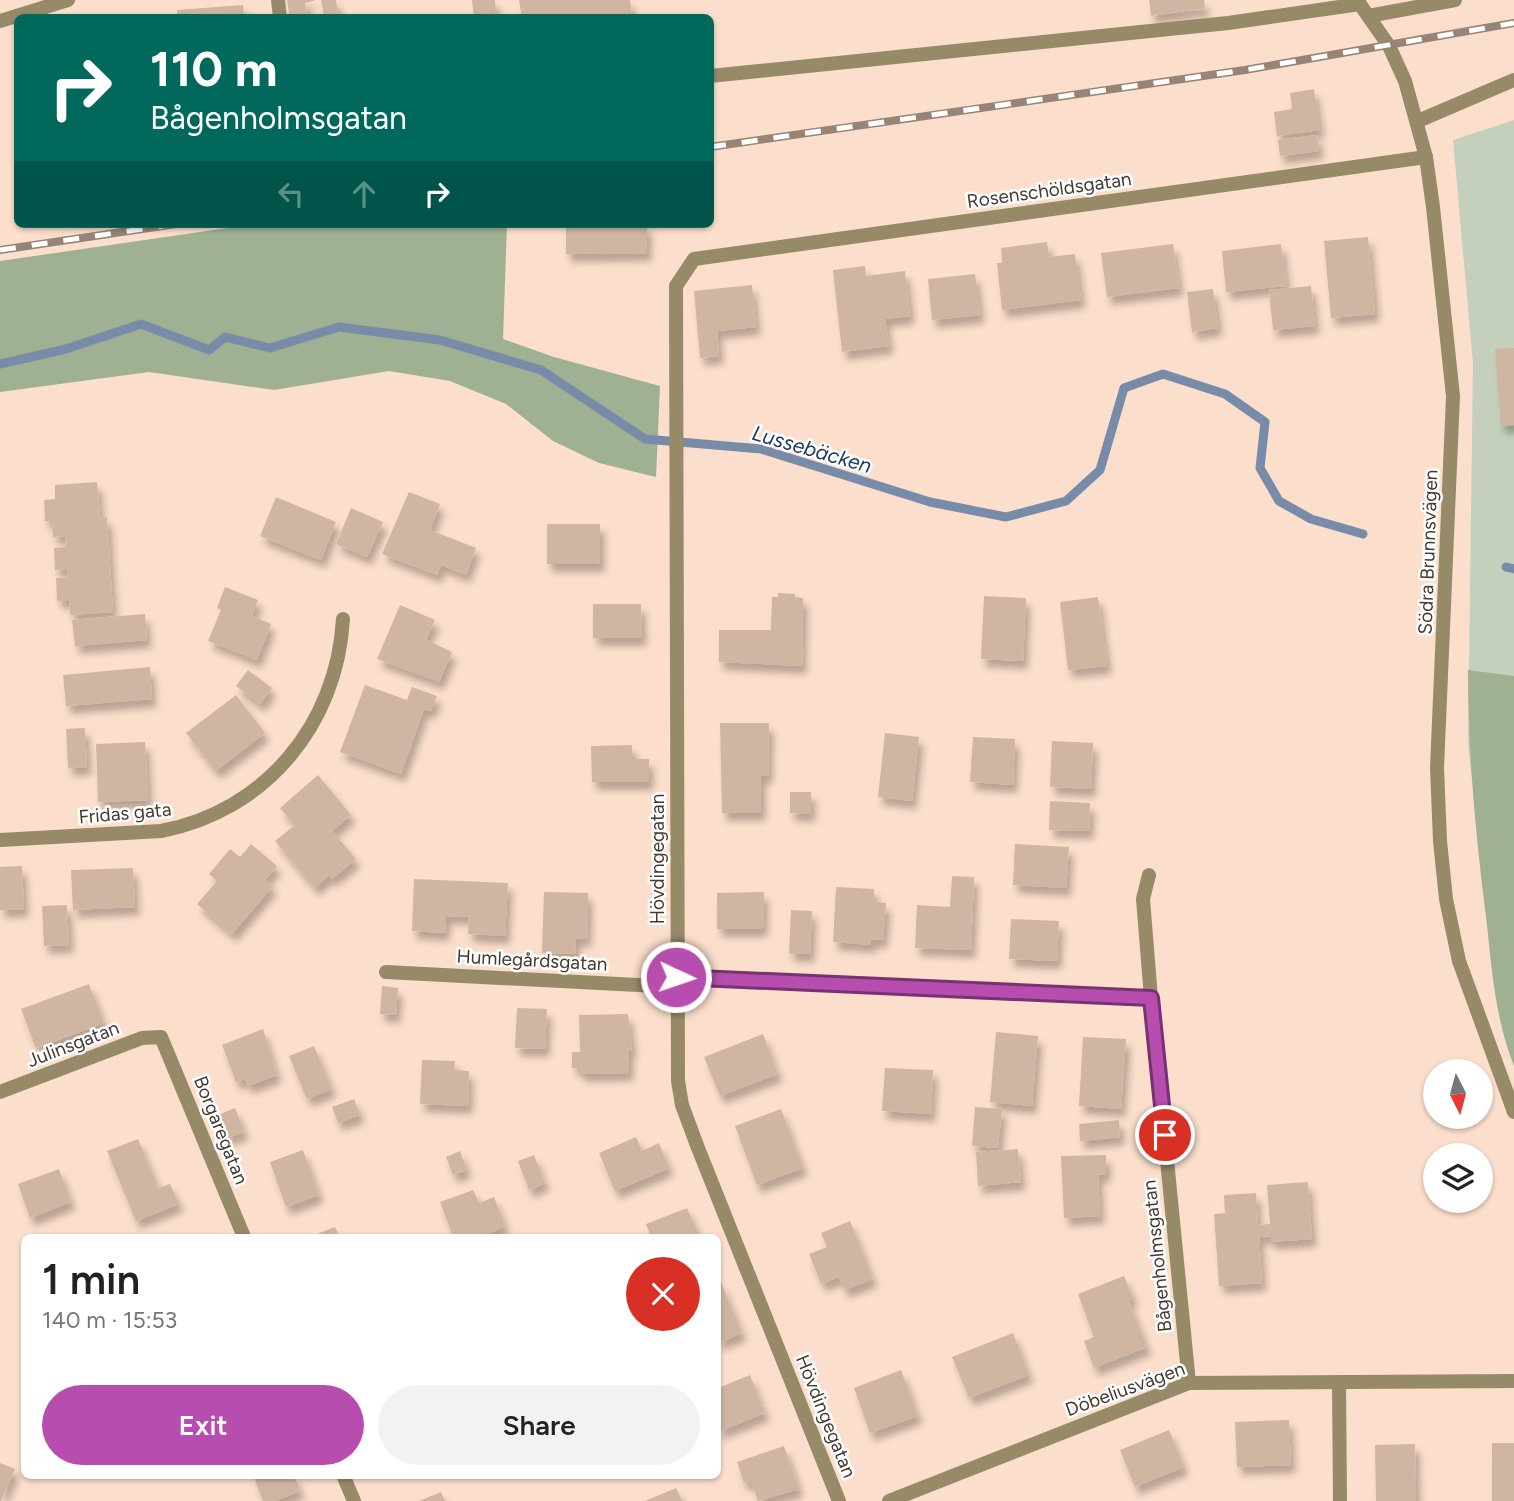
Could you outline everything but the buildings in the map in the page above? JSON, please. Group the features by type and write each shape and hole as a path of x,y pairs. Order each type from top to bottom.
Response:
{"street":[{"path":"20,14 68,0"},
{"path":"714,76 1362,7 1455,0"},
{"name":"Södra Brunnsvägen","path":"1362,7 1395,58 1418,121 1426,157 1453,396 1437,768 1441,853 1446,900 1459,961 1514,1112"},
{"path":"1418,121 1514,80"},
{"name":"Rosenschöldsgatan","path":"683,273 694,259 1426,157"},
{"name":"Hövdingegatan","path":"683,273 676,286 678,1081 682,1105 839,1501"},
{"name":"Fridas gata","path":"0,840 161,831 187,826 232,804 285,761 318,718 342,646 343,619"},
{"name":"Bågenholmsgatan","path":"1149,875 1143,899 1189,1383"},
{"name":"Humlegårdsgatan","path":"386,972 1151,998"},
{"name":"Julinsgatan","path":"0,1092 142,1038 162,1037"},
{"name":"Borgaregatan","path":"162,1037 243,1234"},
{"name":"Döbeliusvägen","path":"889,1501 1189,1383 1514,1381"},
{"path":"1339,1382 1340,1501"},
{"path":"345,1479 354,1501"}],"green space":[{"path":"1514,120 1514,1066 1500,1017 1492,970 1468,743 1473,364 1453,140"},
{"path":"227,228 507,228 503,339 554,357 660,386 656,477 599,463 553,441 506,404 450,381 389,371 274,390 149,372 0,392 0,261"},
{"path":"1468,670 1514,676 1514,1066 1499,1014 1479,861 1469,734"}],"waterway":[{"name":"Lussebäcken","path":"0,364 66,349 141,324 209,350 225,337 270,348 339,327 440,340 541,370 645,439 761,449 930,502 1006,517 1066,501 1100,470 1124,388 1163,374 1225,394 1265,422 1260,468 1279,501 1311,519 1363,534"},
{"name":"Lussebäcken","path":"1506,567 1514,569"}],"railway":[{"path":"714,146 1245,70 1514,23"},
{"path":"0,250 149,228"}],"route":[{"path":"676,977 1151,998 1165,1135"}]}
